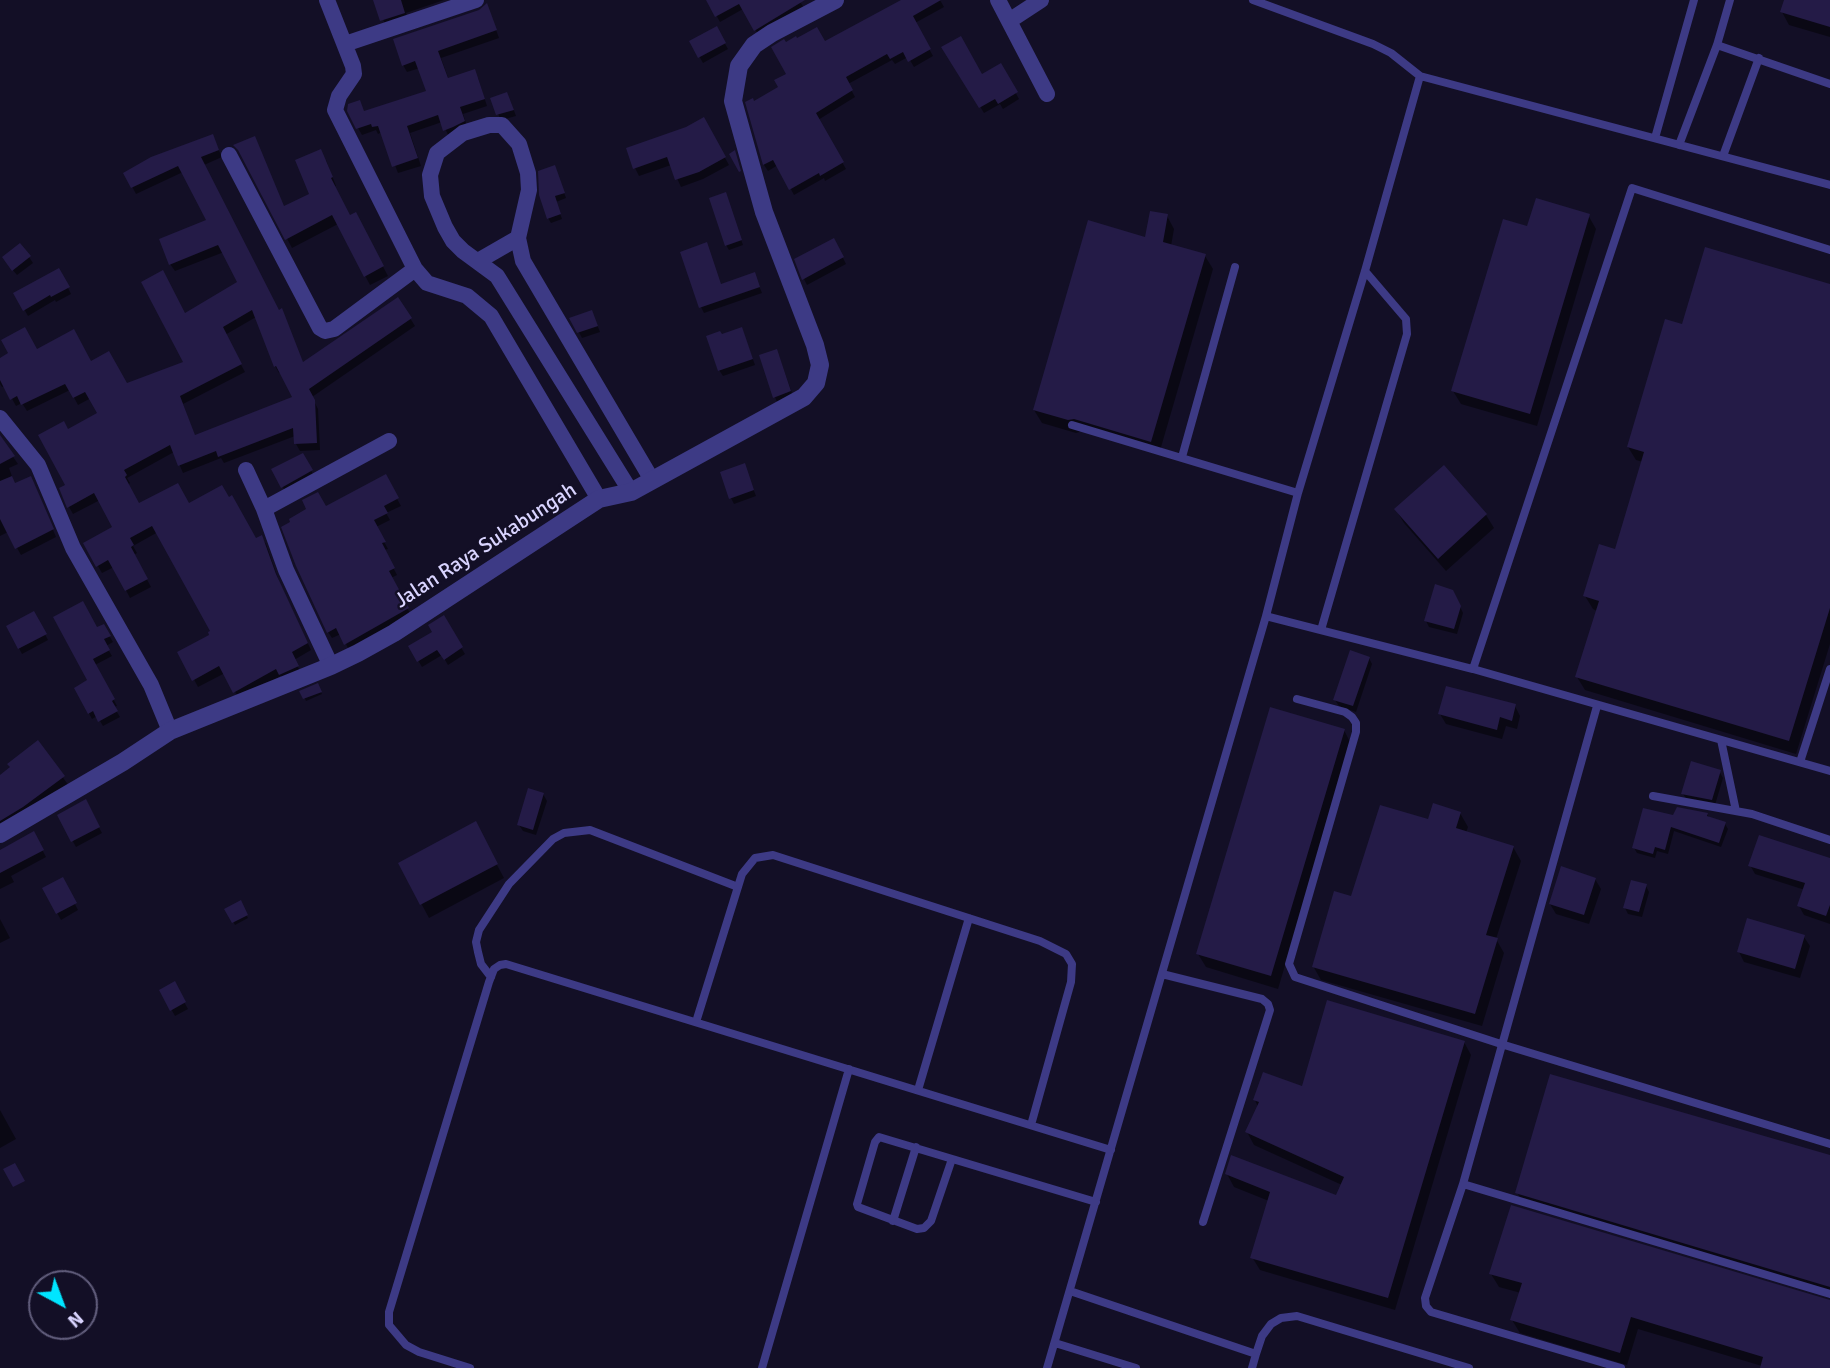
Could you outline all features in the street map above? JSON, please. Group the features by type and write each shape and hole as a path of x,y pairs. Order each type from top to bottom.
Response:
{"street":[{"path":"327,0 354,66 354,74 339,96 335,110 415,269 427,283 467,296 491,316 599,499"},
{"path":"345,44 476,0"},
{"path":"998,0 1047,94"},
{"path":"1009,21 1041,0"},
{"name":"Jalan Raya Sukabungah","path":"0,834 170,731 331,666 394,633 599,499 631,492 804,397 816,383 820,365 815,345 764,212 733,101 738,66 754,46 830,1"},
{"path":"631,492 498,276 453,241 432,196 430,175 438,153 463,133 489,125 502,125 519,144 528,173 529,190 518,238 523,261 652,480"},
{"path":"229,155 320,328 325,331 334,329 415,269"},
{"path":"478,261 518,238"},
{"path":"0,418 38,465 73,548 151,685 170,731"},
{"path":"264,509 389,440"},
{"path":"246,470 264,509 286,570 331,666"}],"lane":[{"path":"1253,0 1373,44 1391,53 1420,76 1830,185"},
{"path":"1655,138 1694,0"},
{"path":"1679,145 1717,45 1730,0"},
{"path":"1717,45 1830,84"},
{"path":"1723,156 1759,58"},
{"path":"1047,1368 1420,76"},
{"path":"1473,669 1632,188 1830,250"},
{"path":"1182,457 1235,267"},
{"path":"1321,629 1407,334 1406,319 1364,271"},
{"path":"1072,425 1298,493"},
{"path":"1266,616 1473,669 1830,771"},
{"path":"1800,762 1830,668"},
{"path":"1297,699 1345,712 1356,723 1356,732 1289,964 1290,971 1297,979 1830,1144"},
{"path":"1597,706 1463,1184 1425,1298 1426,1307 1432,1312 1621,1368"},
{"path":"1721,740 1736,811"},
{"path":"1653,796 1736,811 1830,840"},
{"path":"491,977 481,964 476,942 479,930 509,884 553,839 564,832 590,830 738,887"},
{"path":"696,1022 738,887 748,864 755,858 773,855 1061,949 1072,964 1071,982 1031,1125"},
{"path":"918,1090 969,918"},
{"path":"470,1368 419,1352 406,1345 388,1325 389,1312 491,977 500,965 506,964 1111,1150"},
{"path":"1162,974 1262,999 1270,1010 1203,1222"},
{"path":"762,1368 849,1069"},
{"path":"952,1159 927,1226 917,1229 860,1209 857,1203 878,1137 916,1147 1096,1202"},
{"path":"894,1221 916,1147"},
{"path":"1463,1184 1830,1294"},
{"path":"1070,1291 1256,1354"},
{"path":"1252,1368 1262,1336 1271,1324 1280,1318 1297,1316 1469,1368"},
{"path":"1055,1343 1136,1368"}],"building":[{"path":"373,0 401,0 405,13 380,21"},
{"path":"706,0 805,0 754,31 739,4 715,17"},
{"path":"901,0 941,0 913,16 931,49 908,62 903,52 890,59 887,54 846,77 853,90 816,113 844,162 789,190 773,160 763,165 745,102 753,98 754,101 778,87 774,80 786,74 771,47 784,39 786,42 796,36 797,38 817,27 825,41"},
{"path":"1784,0 1830,0 1830,27 1780,12"},
{"path":"487,3 497,30 438,51 448,78 475,69 485,99 460,107 465,121 443,131 438,115 407,126 418,158 392,167 378,126 372,127 371,124 356,129 347,111 348,104 360,100 364,111 426,91 415,61 402,66 393,39 479,10"},
{"path":"717,26 726,43 698,58 689,41"},
{"path":"961,36 982,74 1001,63 1018,92 998,104 995,99 979,108 941,47"},
{"path":"507,92 514,110 496,115 490,98"},
{"path":"704,117 726,157 699,172 675,180 667,157 633,169 626,148 686,127"},
{"path":"213,134 219,150 201,157 279,310 282,308 303,362 398,297 412,318 309,389 315,400 317,443 294,444 293,428 218,457 216,451 178,466 170,445 124,470 139,503 178,483 189,503 222,485 229,497 232,495 256,538 262,535 276,574 308,643 292,652 299,666 279,675 276,669 233,693 219,666 192,681 177,652 209,635 210,631 152,526 130,538 134,545 131,547 148,579 125,591 108,560 96,567 83,543 112,527 94,493 67,508 59,488 65,485 38,435 64,421 68,429 97,413 85,392 73,398 65,384 21,405 17,396 10,400 0,380 0,358 8,353 1,340 25,327 37,349 74,329 91,361 109,351 127,383 183,362 141,282 163,270 185,313 237,282 218,245 169,265 159,239 206,220 178,166 131,188 123,173 151,157","holes":["252,310 274,367 276,366 292,397 195,435 180,396 242,364 223,327"]},
{"path":"255,136 284,206 309,194 295,160 321,149 333,177 331,178 350,215 356,212 384,266 364,277 332,215 285,240 233,145"},
{"path":"735,150 741,171 739,172 729,154"},
{"path":"555,165 565,193 555,196 561,214 547,219 539,195 538,171"},
{"path":"726,192 742,240 725,246 709,198"},
{"path":"1536,198 1590,214 1530,414 1451,391 1503,219 1527,226"},
{"path":"1150,211 1168,214 1163,242 1206,254 1151,442 1033,410 1088,220 1145,237"},
{"path":"834,238 844,257 802,280 794,259"},
{"path":"707,242 721,284 755,272 760,287 699,308 680,252"},
{"path":"20,243 31,256 12,271 2,257"},
{"path":"1705,247 1830,284 1830,608 1789,741 1575,677 1599,601 1583,596 1599,544 1615,549 1644,452 1627,447 1665,319 1682,324"},
{"path":"59,268 70,287 23,311 13,293"},
{"path":"592,310 598,326 577,333 569,318"},
{"path":"742,327 753,359 718,371 706,336"},
{"path":"777,349 791,391 773,398 759,355"},
{"path":"0,435 15,456 0,464"},
{"path":"303,453 313,470 281,488 271,469"},
{"path":"745,463 754,490 729,499 720,472"},
{"path":"1444,465 1487,514 1438,559 1394,509"},
{"path":"386,474 399,498 384,506 388,513 374,520 386,542 382,543 395,568 389,571 409,608 344,645 336,628 327,633 281,527 306,509 302,500 318,492 326,506"},
{"path":"12,476 15,483 31,476 54,529 15,549 0,519 0,481"},
{"path":"1435,584 1453,590 1461,606 1454,629 1424,621"},
{"path":"83,601 97,627 104,624 111,636 104,639 110,650 93,659 115,699 112,701 118,711 98,722 93,711 88,714 74,688 87,680 53,617"},
{"path":"34,611 47,634 18,649 6,626"},
{"path":"444,615 463,647 444,660 437,650 417,662 408,646 432,632 428,625"},
{"path":"1350,650 1370,657 1353,706 1333,700"},
{"path":"318,683 322,692 303,699 299,691"},
{"path":"1446,686 1516,704 1512,721 1500,717 1497,730 1438,714"},
{"path":"1270,707 1345,729 1271,976 1196,954"},
{"path":"38,740 65,776 0,821 0,775 10,767 7,764"},
{"path":"1691,761 1721,770 1712,800 1681,794"},
{"path":"528,788 544,793 533,830 517,825"},
{"path":"86,799 100,827 71,842 57,815"},
{"path":"1433,803 1461,812 1456,828 1514,846 1486,935 1498,938 1475,1014 1312,967 1334,891 1351,896 1380,805 1428,819"},
{"path":"1677,807 1708,813 1707,816 1726,822 1719,843 1671,827 1665,850 1655,847 1653,854 1632,848 1643,808 1673,815"},
{"path":"476,821 498,864 420,905 398,863"},
{"path":"34,831 44,850 0,873 0,850"},
{"path":"1759,835 1830,858 1830,905 1826,916 1797,906 1805,883 1748,866"},
{"path":"1561,866 1596,878 1584,915 1549,904"},
{"path":"63,877 77,903 56,914 42,888"},
{"path":"1631,880 1647,884 1639,912 1623,908"},
{"path":"241,900 248,915 232,923 224,909"},
{"path":"1747,918 1805,935 1795,969 1737,952"},
{"path":"175,981 186,1002 170,1011 159,990"},
{"path":"1327,1000 1465,1041 1388,1298 1250,1258 1270,1192 1225,1174 1231,1155 1336,1195 1344,1177 1245,1132 1259,1102 1253,1100 1263,1072 1302,1086"},
{"path":"1550,1074 1830,1155 1830,1287 1515,1193"},
{"path":"15,1163 25,1181 13,1187 3,1169"},
{"path":"1511,1205 1830,1300 1830,1368 1760,1368 1763,1357 1631,1317 1620,1353 1510,1320 1522,1283 1489,1274"}]}
